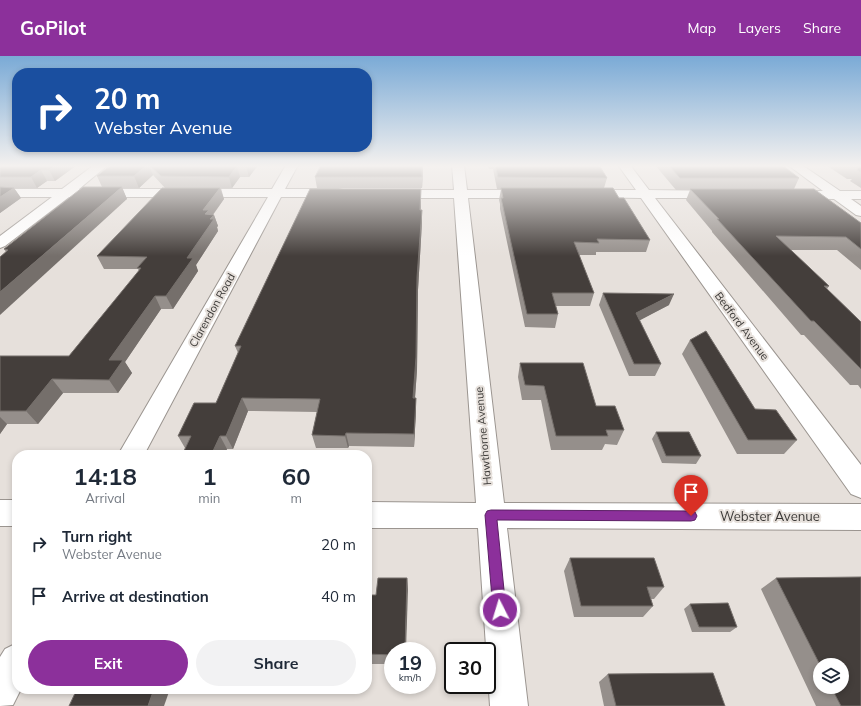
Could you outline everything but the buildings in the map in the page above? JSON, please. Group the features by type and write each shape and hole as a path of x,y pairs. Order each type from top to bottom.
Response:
{"street":[{"path":"0,243 63,195"},
{"name":"Clarendon Road","path":"134,450 276,195"},
{"name":"Hawthorne Avenue","path":"460,195 509,706"},
{"name":"Bedford Avenue","path":"645,195 861,486"},
{"path":"837,195 861,212"},
{"path":"0,513 12,513"},
{"name":"Webster Avenue","path":"372,514 861,517"},
{"path":"0,692 12,670"}],"route":[{"path":"500,610 491,515 691,516"}]}
